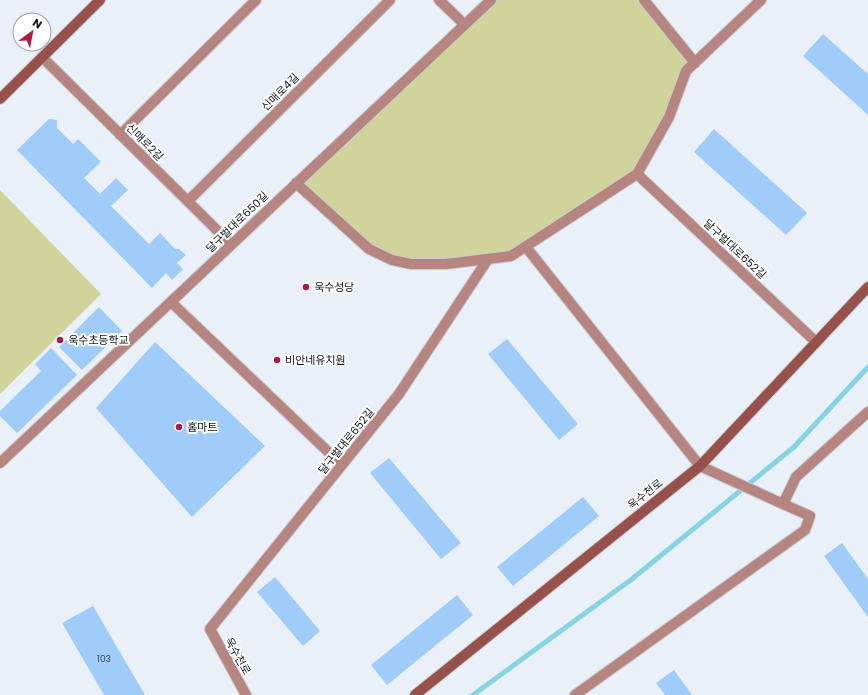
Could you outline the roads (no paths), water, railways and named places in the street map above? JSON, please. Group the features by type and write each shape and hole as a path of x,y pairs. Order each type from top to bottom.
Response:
{"main road":[{"path":"0,98 100,0"},
{"name":"욱수천로","path":"415,695 700,466 868,287"}],"street":[{"path":"120,135 256,0"},
{"name":"신매로4길","path":"188,201 390,0"},
{"path":"439,0 464,24"},
{"name":"달구벌대로650길","path":"0,463 491,0"},
{"path":"644,0 695,63"},
{"path":"296,183 369,249 392,260 410,264 446,264 511,256 637,174 669,117 686,71 761,0"},
{"name":"신매로2길","path":"42,58 231,244"},
{"name":"달구벌대로652길","path":"637,174 816,342"},
{"path":"526,247 700,466 810,516 805,530 575,695"},
{"name":"달구벌대로652길","path":"210,629 399,394 488,259"},
{"path":"172,302 342,465"},
{"path":"783,504 796,477 868,412"},
{"name":"욱수천로","path":"210,629 246,695"}],"waterway":[{"path":"473,695 632,579 794,447 868,367"}],"place":[{"name":"욱수성당","path":"306,287"},
{"name":"욱수초등학교","path":"60,340"},
{"name":"비안네유치원","path":"277,360"},
{"name":"홈마트","path":"179,427"}]}
